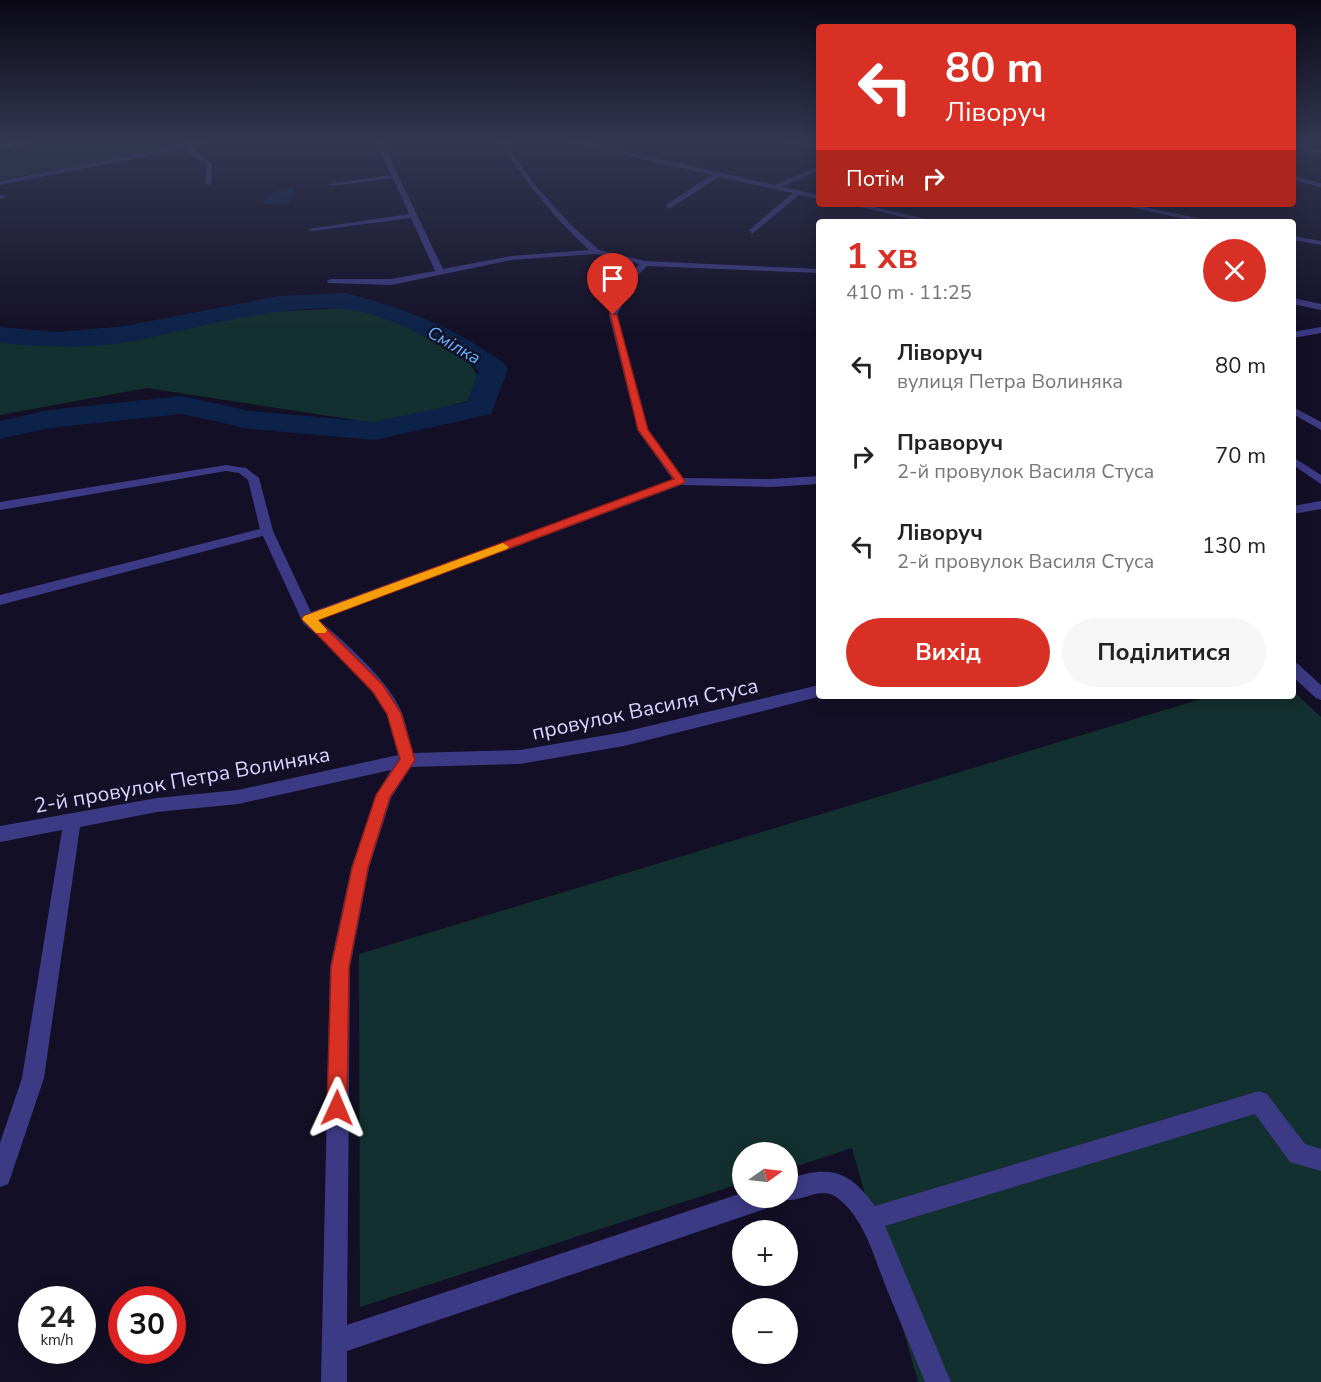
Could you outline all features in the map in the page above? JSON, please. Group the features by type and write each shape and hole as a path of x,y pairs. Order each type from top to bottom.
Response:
{"street":[{"path":"410,206 440,272"},
{"path":"550,206 568,227 596,252"},
{"path":"752,232 781,206"},
{"path":"866,207 920,219"},
{"path":"1134,207 1196,219"},
{"path":"312,230 414,215"},
{"path":"1296,238 1321,243"},
{"path":"331,281 391,282 511,258 596,252 645,263 816,271"},
{"path":"645,263 632,276 613,315 643,430 680,481"},
{"path":"1296,302 1321,307"},
{"path":"1296,334 1321,330"},
{"path":"1296,412 1321,427"},
{"path":"1296,462 1321,480"},
{"path":"0,506 226,468 242,470 252,475 267,531 308,619 339,646 378,688 394,713 407,760 384,795 360,868 340,967 334,1382"},
{"path":"308,619 680,481 771,483 816,480"},
{"path":"1296,510 1321,506"},
{"path":"0,600 267,531"},
{"path":"1296,671 1321,694"},
{"name":"провулок Василя Стуса","path":"407,760 520,757 624,740 816,692"},
{"name":"2-й провулок Петра Волиняка","path":"0,834 157,805 238,797 407,760"},
{"path":"0,1176 33,1078 72,821"},
{"path":"870,1219 1259,1102 1298,1154 1321,1160"},
{"path":"798,1187 824,1180 841,1186 855,1198 870,1219 938,1382"},
{"path":"333,1344 733,1208"}],"green space":[{"path":"366,307 454,339 490,395 381,424 147,388 0,415 0,338 73,346 229,314"},
{"path":"1296,694 1321,717 1321,1382 918,1382 852,1148 798,1166 798,1142 732,1142 732,1186 360,1307 359,954 1201,699 1296,699"}],"waterway":[{"name":"Смілка","path":"0,335 57,340 125,334 279,304 345,301 403,317 458,343 494,369 480,408 374,431 250,420 182,405 49,419 0,430"}],"slow traffic":[{"path":"320,630 308,619 503,547"}],"route":[{"path":"337,1108 340,967 360,868 384,795 407,760 394,713 378,688 339,646 308,619 680,481 643,430 613,315"}]}
